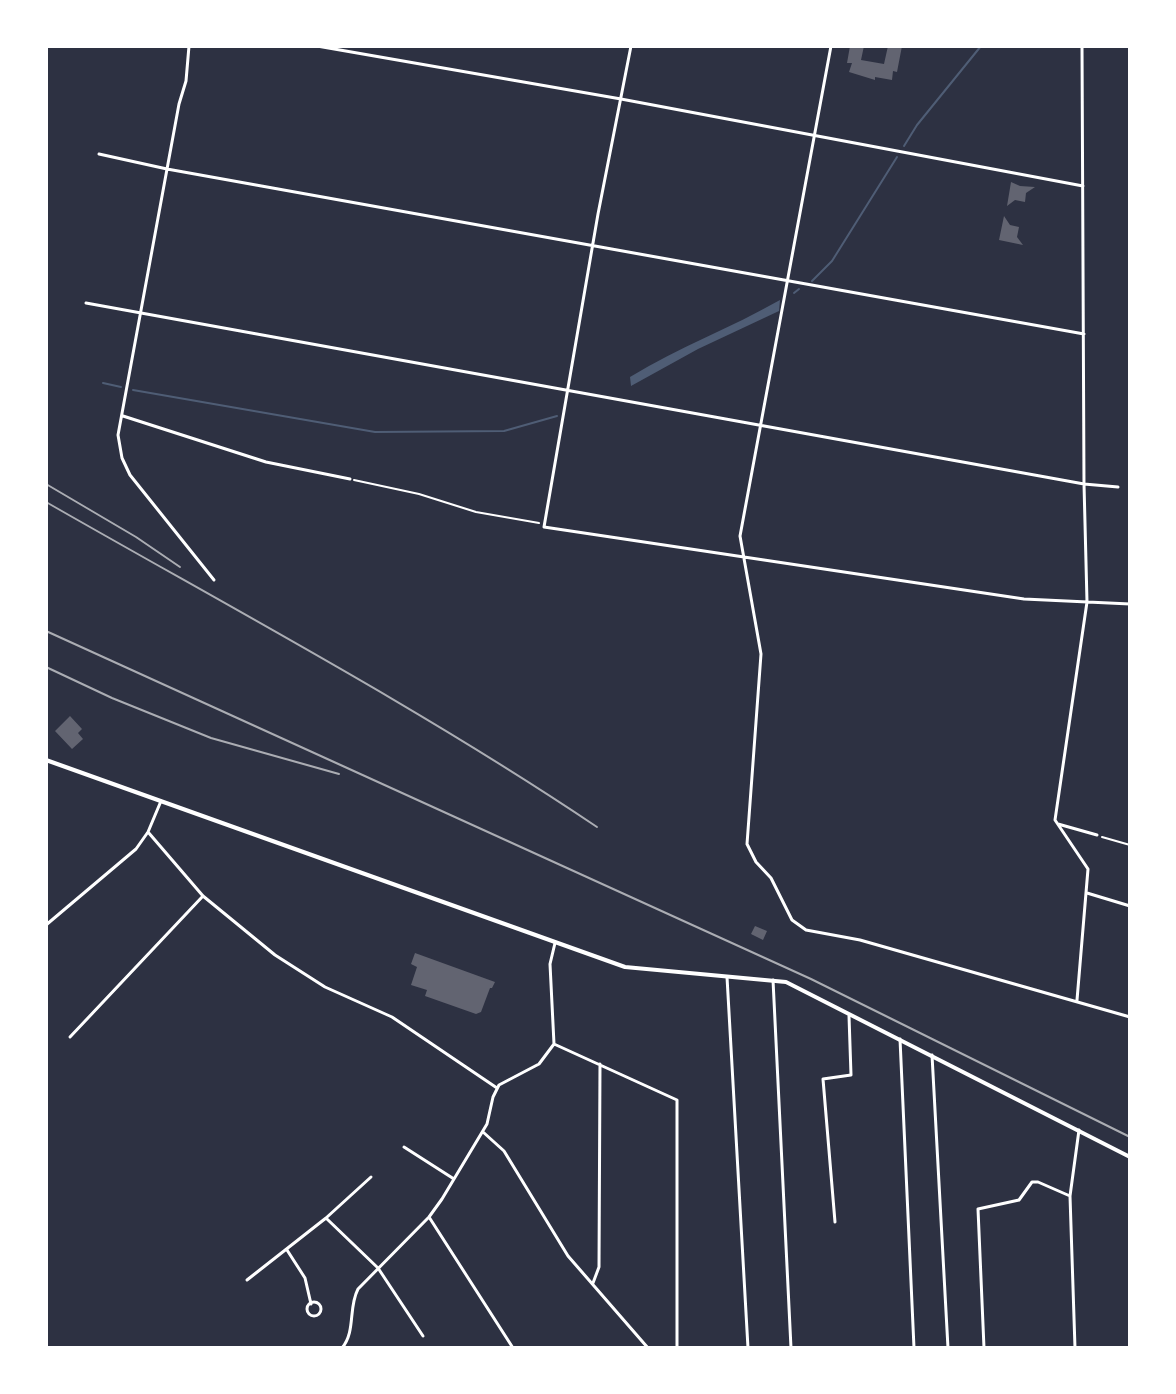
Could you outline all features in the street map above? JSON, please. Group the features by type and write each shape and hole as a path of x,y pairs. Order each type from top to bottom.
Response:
{"street":[{"path":"189,46 186,81 179,104 118,435 122,458 130,475 214,580"},
{"path":"317,46 621,99 1083,186"},
{"path":"631,46 544,526 1009,597 1130,604"},
{"path":"831,46 740,536 761,654 747,844 756,862 771,878 792,920 806,930 860,940 1130,1017"},
{"path":"1077,1000 1087,893 1086,863 1055,820 1087,602 1082,46"},
{"path":"99,154 167,169 1084,334"},
{"path":"86,303 1084,484 1118,487"},
{"path":"122,415 266,462 350,479"},
{"path":"46,760 632,969 772,980 795,986 1130,1157"},
{"path":"46,925 136,849 148,832 161,801"},
{"path":"1058,824 1097,835"},
{"path":"148,832 203,896 275,955 325,987 392,1017 497,1088"},
{"path":"1087,893 1130,906"},
{"path":"70,1037 203,896"},
{"path":"342,1348 350,1334 355,1295 429,1217 483,1132 497,1088 506,1079 541,1062 554,1044 550,964 555,943"},
{"path":"727,977 748,1348"},
{"path":"772,980 791,1348"},
{"path":"835,1222 823,1079 851,1075 849,1013"},
{"path":"900,1039 914,1348"},
{"path":"554,1044 677,1100 677,1348"},
{"path":"932,1055 948,1348"},
{"path":"593,1283 599,1267 600,1064"},
{"path":"1075,1348 1070,1196 1079,1130"},
{"path":"483,1132 504,1151 568,1256 648,1348"},
{"path":"404,1147 454,1179"},
{"path":"247,1280 326,1218 371,1177"},
{"path":"984,1348 978,1209 1019,1200 1032,1182 1070,1196"},
{"path":"429,1217 513,1348"},
{"path":"326,1218 378,1268 423,1336"},
{"path":"287,1250 305,1278 311,1304"}],"path":[{"path":"350,479 419,494 476,512 544,526"},
{"path":"1097,835 1130,845"}],"water":[{"path":"780,300 779,311 698,349 631,386 630,377 649,366"}],"building":[{"path":"850,46 864,46 861,60 884,64 888,46 902,46 897,72 893,71 892,80 875,77 875,80 849,72 852,63 847,63"},
{"path":"1011,182 1035,187 1026,193 1025,202 1015,200 1007,206"},
{"path":"1004,216 1010,225 1019,227 1017,237 1023,245 999,240"},
{"path":"70,716 82,729 78,733 83,739 72,749 55,731"},
{"path":"755,926 767,931 763,940 751,934"},
{"path":"415,953 495,982 481,1012 476,1014 425,996 427,990 411,985 417,967 411,964"}],"waterway":[{"path":"904,146 917,125 981,46"},
{"path":"812,281 832,261 897,157"},
{"path":"794,293 799,289"},
{"path":"103,383 121,387"},
{"path":"133,390 375,432 504,431 557,416"}],"railway":[{"path":"46,484 180,567"},
{"path":"46,502 394,700 597,827"},
{"path":"46,631 811,979 1130,1137"},
{"path":"46,667 211,738 339,774"}]}
